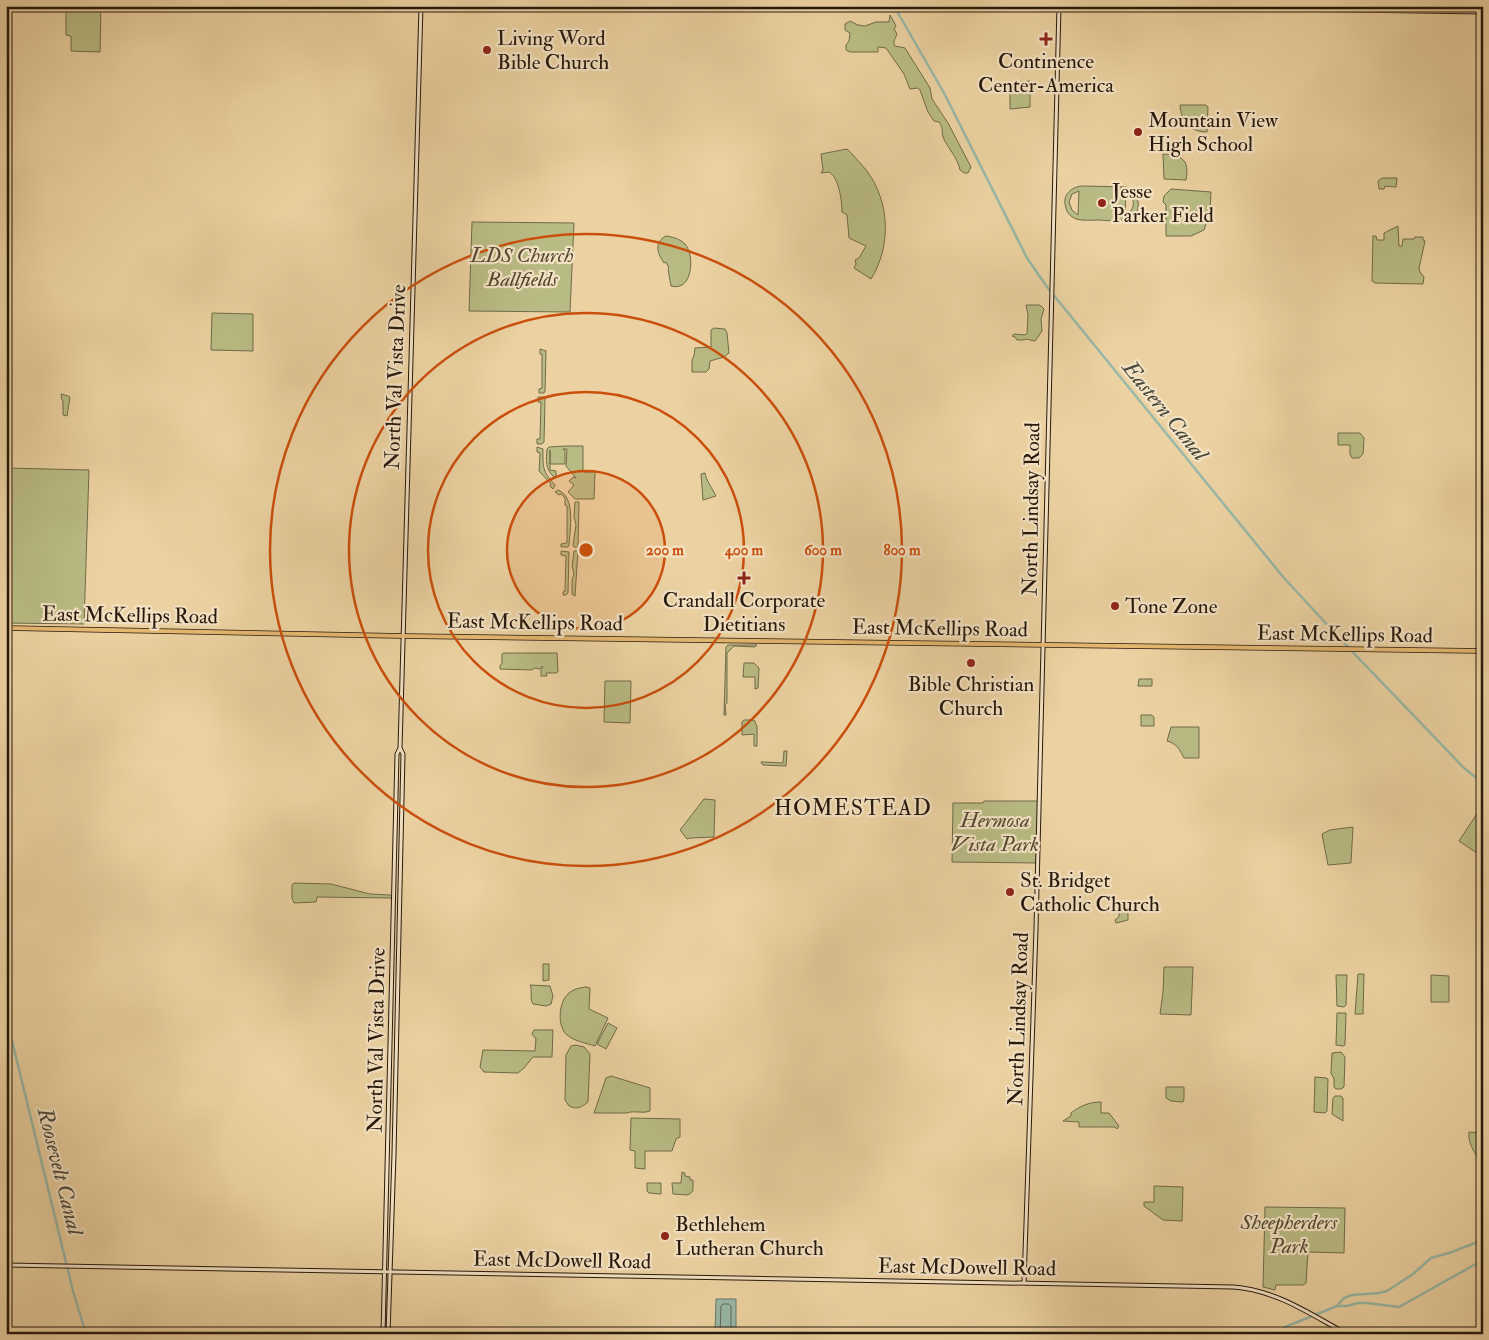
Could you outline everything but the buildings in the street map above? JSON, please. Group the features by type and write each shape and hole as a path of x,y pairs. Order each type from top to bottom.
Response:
{"main road":[{"name":"North Val Vista Drive","path":"383,1334 397,754 400,748 422,6"},
{"name":"North Lindsay Road","path":"1024,1283 1059,6"},
{"path":"1087,6 1483,12"},
{"name":"East McKellips Road","path":"6,628 403,636 1483,651"},
{"name":"North Val Vista Drive","path":"388,1334 403,754 400,748"},
{"path":"391,1036 396,1036"},
{"path":"391,1043 396,1043"},
{"path":"390,1057 396,1057"},
{"path":"390,1072 396,1073"},
{"path":"390,1080 395,1080"},
{"path":"389,1115 394,1115"},
{"path":"389,1124 394,1124"},
{"path":"388,1174 393,1174"},
{"path":"387,1210 392,1210"},
{"name":"East McDowell Road","path":"6,1265 1241,1288 1257,1290 1275,1296 1347,1334"}],"green space":[{"path":"66,6 101,6 100,52 71,51 71,36 66,35"},
{"path":"890,15 896,26 894,29 897,34 894,44 895,46 905,48 930,88 932,99 948,123 971,167 968,173 960,170 943,137 941,124 934,121 928,112 920,90 918,88 910,89 904,74 886,48 878,47 878,52 850,52 846,50 850,33 845,30 845,24 850,21 865,26 876,22 889,22"},
{"path":"1030,81 1030,107 1010,109 1010,83"},
{"path":"1180,105 1206,105 1208,107 1207,132 1191,128 1184,121"},
{"path":"847,149 870,175 882,204 885,220 883,250 871,279 854,268 855,260 859,258 866,246 849,238 847,215 842,212 838,184 829,172 821,173 823,170 821,154"},
{"path":"1163,154 1179,157 1183,160 1187,167 1186,180 1164,179"},
{"path":"1382,178 1397,178 1396,187 1385,186 1384,189 1379,189 1378,181"},
{"path":"1080,186 1126,187 1136,195 1138,209 1131,218 1125,220 1076,219 1067,212 1065,199 1069,192","holes":["1079,191 1078,215 1072,210 1069,202 1072,194","1126,192 1132,197 1133,207 1125,215"]},
{"path":"1171,189 1211,192 1210,213 1204,230 1191,236 1166,236 1166,205 1163,202 1164,196"},
{"name":"LDS Church Ballfields","path":"472,222 574,223 570,312 469,311"},
{"path":"1398,226 1399,246 1402,246 1403,239 1423,237 1425,241 1419,268 1424,277 1423,284 1375,283 1372,281 1373,236 1376,236 1377,240 1384,240 1384,233"},
{"path":"666,236 683,242 690,256 691,264 688,278 684,284 678,286 671,286 669,268 658,252 660,241"},
{"path":"1026,305 1040,305 1044,309 1041,319 1042,331 1035,341 1017,340 1012,336 1014,334 1025,335 1027,333 1028,315"},
{"path":"212,313 253,314 253,351 211,350"},
{"path":"714,328 725,329 729,353 724,357 710,361 709,369 706,372 692,372 695,348 711,347 711,330"},
{"path":"540,349 546,351 544,393 539,393 539,389 542,388 542,354 540,354"},
{"path":"61,394 70,397 67,416 63,415"},
{"path":"538,397 544,397 545,399 544,442 542,444 537,444 537,439 540,439 541,402 538,402"},
{"path":"1338,433 1360,433 1364,438 1363,454 1359,458 1352,458 1350,445 1338,445"},
{"path":"583,446 583,471 595,472 594,499 575,499 568,492 574,485 569,481 573,477 576,478 566,466 567,449 563,449 565,450 565,464 550,464 550,470 556,471 556,476 554,477 549,471 547,464 546,457 549,447"},
{"path":"537,447 543,449 544,469 555,485 553,489 539,471 540,453 537,452"},
{"path":"6,468 89,470 84,624 6,623"},
{"path":"705,473 716,496 703,500 701,474"},
{"path":"558,490 564,494 570,506 571,522 568,547 561,547 561,544 567,543 567,506 565,505 565,498 555,492"},
{"path":"575,502 579,502 578,547 573,545 576,525 574,517"},
{"path":"561,551 569,552 568,593 566,595 563,595 563,592 565,591 566,556 561,555"},
{"path":"574,551 578,551 575,596 572,594"},
{"path":"728,645 757,645 755,647 734,646 727,653 727,703 725,705 726,715 724,715 726,647"},
{"path":"557,653 558,672 546,673 547,676 541,676 542,666 540,669 534,668 532,670 500,669 502,654"},
{"path":"744,663 754,663 759,668 758,688 755,689 755,677 743,677"},
{"path":"1139,679 1152,679 1152,686 1138,686"},
{"path":"605,681 631,681 630,723 604,722"},
{"path":"1141,715 1151,715 1154,717 1154,726 1141,726"},
{"path":"744,720 754,720 757,726 757,746 754,746 754,734 742,735 742,722"},
{"path":"1171,727 1199,727 1199,758 1184,758 1175,745 1167,741"},
{"path":"784,751 787,751 786,766 762,764 761,762 783,763"},
{"path":"704,799 715,800 714,837 687,839 680,830"},
{"name":"Hermosa Vista Park","path":"984,801 1039,801 1037,863 952,862 953,803 983,803"},
{"path":"1478,812 1483,814 1483,857 1459,841"},
{"path":"1353,827 1351,863 1328,865 1322,834 1330,830"},
{"path":"294,883 331,884 370,894 392,896 391,898 317,897 316,902 294,903 292,885"},
{"path":"1119,905 1127,905 1128,920 1116,923 1115,920 1119,917"},
{"path":"543,964 549,964 549,980 543,981"},
{"path":"1164,967 1193,967 1191,1015 1160,1014"},
{"path":"1358,974 1364,974 1363,1014 1355,1014"},
{"path":"1336,975 1347,975 1346,1005 1344,1007 1337,1006"},
{"path":"1431,975 1449,976 1449,1002 1431,1002"},
{"path":"530,985 550,986 553,996 551,1004 546,1006 533,1004"},
{"path":"586,987 590,988 589,1009 608,1018 595,1046 576,1040 566,1034 560,1019 561,1008 565,998 570,992"},
{"path":"1337,1013 1346,1013 1344,1046 1336,1045"},
{"path":"608,1023 617,1028 606,1049 597,1044"},
{"path":"534,1030 553,1030 552,1057 533,1057 518,1073 484,1072 480,1067 483,1050 535,1051 536,1039 532,1034"},
{"path":"571,1046 584,1047 590,1054 588,1102 577,1108 569,1106 565,1100 566,1055"},
{"path":"1341,1052 1345,1057 1344,1087 1336,1089 1331,1073 1332,1053"},
{"path":"611,1076 650,1088 650,1111 594,1113 606,1078"},
{"path":"1315,1077 1328,1079 1327,1111 1325,1113 1314,1112"},
{"path":"1166,1087 1184,1087 1183,1102 1171,1101 1166,1098"},
{"path":"1335,1096 1343,1098 1343,1121 1332,1114 1333,1098"},
{"path":"1101,1102 1101,1113 1109,1113 1119,1126 1117,1129 1115,1127 1079,1127 1079,1122 1063,1121 1081,1106"},
{"path":"631,1118 680,1119 680,1137 676,1139 672,1151 645,1151 645,1169 635,1168 635,1151 630,1150"},
{"path":"1469,1132 1483,1133 1483,1156 1479,1159 1471,1146"},
{"path":"682,1172 685,1173 685,1176 690,1177 690,1180 693,1180 693,1191 688,1195 673,1194 672,1183 681,1183"},
{"path":"647,1183 661,1183 661,1194 649,1193 647,1191"},
{"path":"1154,1186 1183,1187 1182,1221 1163,1220 1144,1206 1144,1202 1154,1202"},
{"name":"Sheepherders Park","path":"1265,1207 1345,1208 1344,1253 1308,1252 1306,1283 1303,1285 1276,1285 1275,1290 1263,1287"}],"water":[{"path":"716,1299 736,1299 736,1334 715,1334"}],"waterway":[{"name":"Eastern Canal","path":"894,6 944,93 1027,258 1047,287 1284,578 1464,768 1483,783"},
{"name":"Roosevelt Canal","path":"6,1016 73,1291 86,1334"},
{"name":"Eastern Canal","path":"1337,1306 1344,1298 1352,1295 1387,1291 1413,1274 1431,1258 1483,1240"},
{"path":"1278,1334 1285,1327 1337,1306 1367,1303 1399,1307 1483,1260"}],"place":[{"name":"Continence Center-America","path":"1046,39"},
{"name":"Living Word Bible Church","path":"487,50"},
{"name":"Mountain View High School","path":"1138,132"},
{"name":"Jesse Parker Field","path":"1102,203"},
{"name":"Crandall Corporate Dietitians","path":"744,578"},
{"name":"Tone Zone","path":"1115,606"},
{"name":"Bible Christian Church","path":"971,663"},
{"name":"St. Bridget Catholic Church","path":"1010,892"},
{"name":"Bethlehem Lutheran Church","path":"665,1236"}],"district":[{"name":"HOMESTEAD","path":"853,807"}]}
